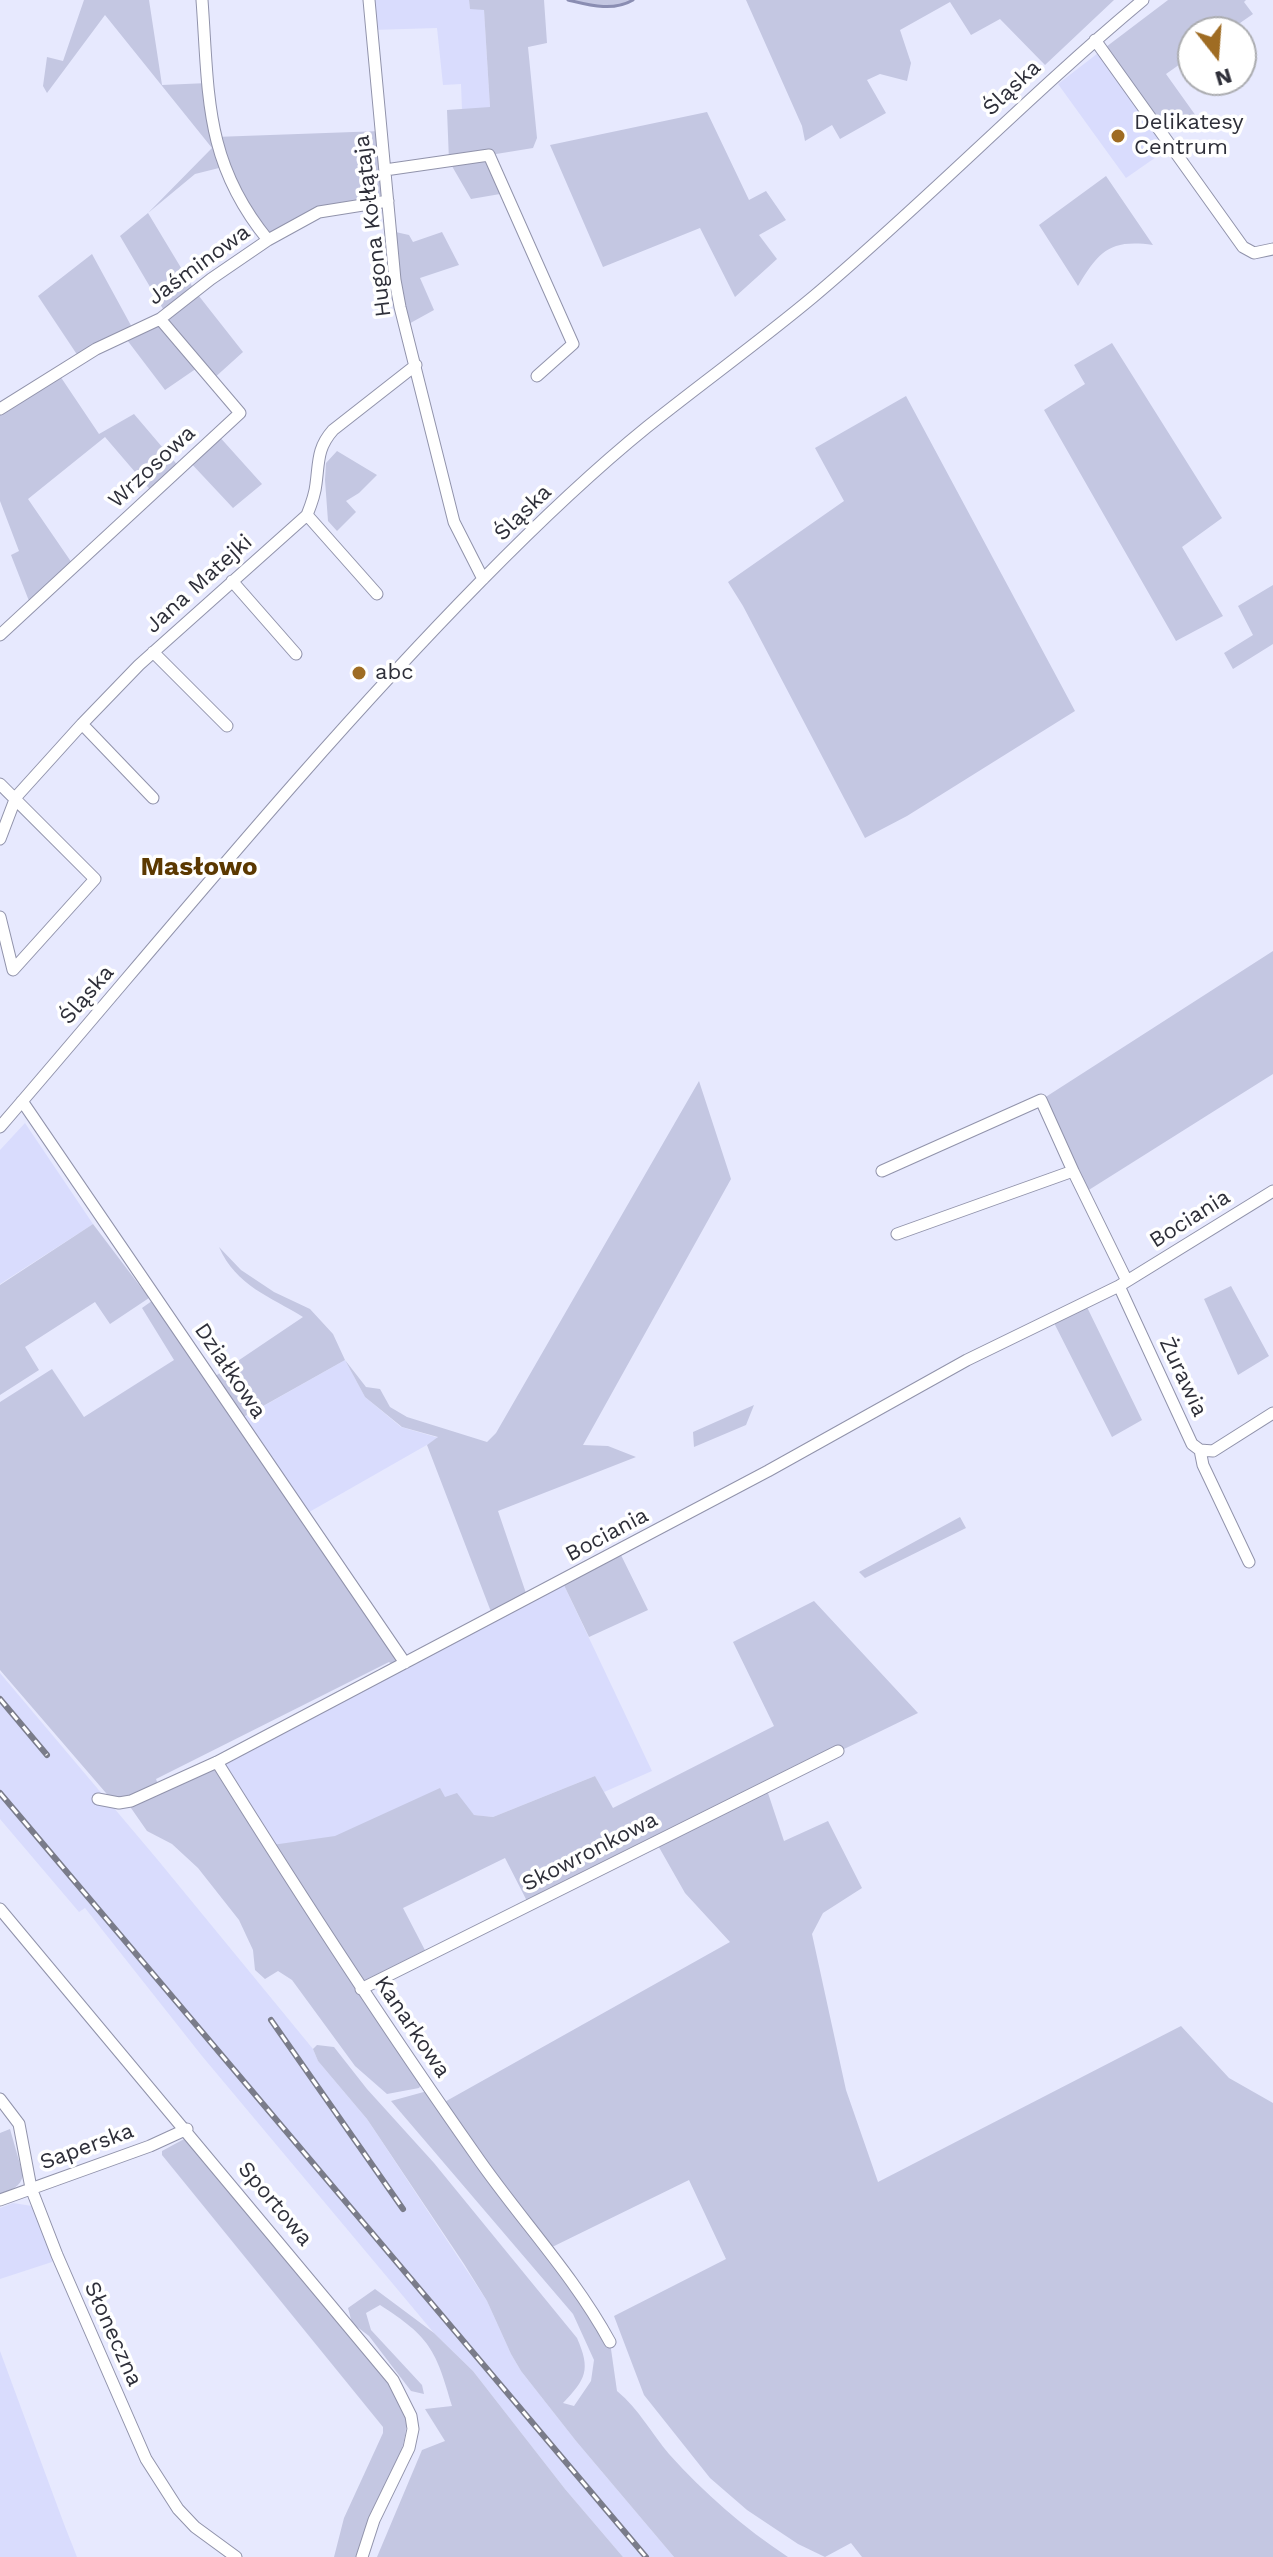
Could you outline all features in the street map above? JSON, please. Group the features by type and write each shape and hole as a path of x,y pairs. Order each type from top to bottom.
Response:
{"street":[{"path":"202,0 210,114 219,157 234,190 268,240"},
{"name":"Hugona Kołłątaja","path":"369,0 395,280 454,522 483,579"},
{"name":"Śląska","path":"0,1127 290,788 416,648 483,579 642,431 785,320 885,234 1095,40 1143,0"},
{"path":"1095,40 1243,247 1254,253 1273,249"},
{"path":"385,170 489,155 573,344 537,376"},
{"name":"Jaśminowa","path":"0,409 96,349 160,319 268,240 319,212 388,201"},
{"name":"Wrzosowa","path":"0,635 240,413 160,319"},
{"path":"377,594 307,515 322,443 333,430 416,365"},
{"name":"Jana Matejki","path":"0,839 16,797 82,724 153,652 307,515"},
{"path":"232,581 296,654"},
{"path":"153,652 227,726"},
{"path":"82,724 153,798"},
{"path":"0,784 95,879 13,970 0,917"},
{"path":"882,1171 1041,1100 1123,1284"},
{"name":"Działkowa","path":"22,1101 405,1663"},
{"path":"897,1234 1073,1171"},
{"name":"Bociania","path":"98,1799 119,1803 131,1801 217,1762 768,1471 967,1360 1123,1284 1273,1191"},
{"name":"Żurawia","path":"1123,1284 1192,1444 1200,1450 1213,1451 1273,1413"},
{"path":"1200,1450 1203,1465 1249,1562"},
{"name":"Skowronkowa","path":"361,1989 838,1751"},
{"name":"Kanarkowa","path":"217,1762 361,1989 495,2184 589,2304 610,2342"},
{"name":"Sportowa","path":"0,1909 382,2365 408,2410 413,2429 409,2448 374,2520 362,2557"},
{"name":"Słoneczna","path":"0,2099 19,2124 31,2188 146,2459 178,2509 195,2527 236,2557"},
{"name":"Saperska","path":"0,2200 150,2146 187,2129"}],"shaded area":[{"path":"84,0 149,0 162,85 208,83 215,137 381,131 388,201 319,212 268,240 223,167 195,174 148,213 212,148 105,15 47,93 43,86 47,57 63,61"},
{"path":"369,0 469,0 470,9 484,9 490,108 462,110 461,84 443,85 437,28 372,30"},
{"path":"469,0 544,0 547,43 528,47 537,138 533,148 490,155 506,193 471,199 449,161 447,110 490,107 484,10 470,9"},
{"path":"568,0 633,0 609,7"},
{"path":"746,0 1114,0 1045,65 1000,19 971,35 950,2 900,30 911,63 907,81 880,74 867,80 886,113 840,139 832,125 805,141 802,126"},
{"path":"1168,0 1246,0 1244,2 1253,14 1177,16 1177,66 1166,74 1177,89 1177,96 1182,96 1196,116 1158,125 1102,50"},
{"path":"1102,50 1172,146 1126,178 1058,84"},
{"path":"707,112 749,200 766,191 786,220 759,235 777,259 735,297 700,228 603,267 550,145"},
{"path":"1106,176 1153,245 1126,244 1107,250 1078,286 1039,225"},
{"path":"148,213 195,291 243,352 212,380 200,366 165,390 124,336 80,359 38,296 92,254 134,331 166,314 120,236"},
{"path":"391,231 409,235 413,242 442,232 459,265 420,278 434,310 405,326"},
{"path":"1112,343 1222,518 1182,547 1223,616 1176,641 1044,410 1085,384 1074,365"},
{"path":"58,373 99,434 134,414 180,468 153,493 105,437 28,499 74,566 31,606 11,555 19,551 0,501 0,409"},
{"path":"906,396 1075,711 907,816 865,838 728,582 844,501 815,448"},
{"path":"217,434 262,484 233,508 188,460"},
{"path":"337,451 377,475 346,501 356,512 337,531 328,521 325,480 326,463"},
{"path":"1273,585 1273,644 1233,669 1224,653 1253,635 1238,606"},
{"path":"1273,951 1273,1074 1084,1193 1041,1100"},
{"path":"699,1081 731,1179 583,1445 608,1446 636,1457 498,1511 528,1599 493,1617 427,1445 438,1437 402,1427 365,1397 345,1360 366,1387 380,1389 390,1407 407,1417 487,1442 496,1433"},
{"path":"25,1123 93,1224 0,1284 0,1150"},
{"path":"93,1224 149,1298 110,1324 95,1302 25,1347 39,1370 0,1395 0,1285"},
{"path":"219,1247 241,1270 274,1292 310,1309 333,1334 345,1360 240,1419 405,1663 397,1668 389,1662 156,1779 159,1787 217,1762 265,1846 335,1836 440,1788 445,1797 457,1793 474,1815 493,1817 595,1776 613,1808 774,1726 733,1642 814,1601 918,1713 766,1787 784,1841 828,1821 862,1888 823,1913 812,1934 846,2090 878,2182 1181,2026 1229,2078 1273,2103 1273,2557 862,2557 851,2543 825,2557 798,2544 747,2510 710,2478 644,2395 614,2316 726,2259 689,2180 546,2250 610,2342 617,2391 696,2482 740,2522 788,2557 674,2557 521,2371 487,2301 464,2264 367,2119 318,2061 313,2049 317,2045 334,2047 367,2089 434,2163 577,2338 584,2358 584,2374 563,2403 574,2406 591,2381 594,2360 573,2314 391,2101 431,2090 441,2104 730,1942 685,1893 656,1842 529,1905 505,1858 403,1908 428,1956 361,1990 424,2080 419,2088 387,2094 355,2066 292,1980 278,1971 265,1979 255,1970 253,1950 239,1920 198,1868 172,1844 147,1831 131,1808 131,1801 112,1800 0,1670 0,1402 52,1369 84,1417 174,1360 142,1308 156,1298 211,1379 303,1317 245,1281 235,1272"},
{"path":"1231,1286 1269,1356 1238,1375 1204,1299"},
{"path":"1085,1303 1142,1420 1112,1437 1052,1319"},
{"path":"345,1360 365,1397 401,1427 439,1438 304,1515 239,1420"},
{"path":"754,1405 746,1425 694,1447 693,1432"},
{"path":"960,1517 966,1528 865,1578 859,1572"},
{"path":"619,1551 648,1610 589,1637 562,1581"},
{"path":"562,1581 652,1771 604,1792 595,1776 493,1817 474,1815 463,1804 372,1834 273,1851 217,1762"},
{"path":"0,1673 157,1859 367,2119 487,2301 521,2371 674,2557 623,2557 565,2489 473,2371 434,2333 202,2056 85,1908 79,1912 0,1819"},
{"path":"10,2129 23,2175 18,2185 0,2194 0,2133"},
{"path":"186,2138 393,2389 403,2410 406,2423 401,2452 357,2557 334,2557 344,2518 383,2427 162,2155 162,2151"},
{"path":"13,2203 32,2206 55,2261 0,2279 0,2208"},
{"path":"375,2289 434,2333 473,2371 565,2489 623,2557 377,2557 422,2450 445,2441 425,2409 452,2406 429,2346 410,2326 380,2305 366,2313 371,2330 422,2385 424,2394 411,2391 369,2336 352,2323 348,2308"},
{"path":"0,2351 64,2524 77,2557 0,2557"}],"waterway":[{"path":"568,0 609,7 633,0"}],"railway":[{"path":"0,1699 47,1755"},
{"path":"0,1793 646,2557"},
{"path":"271,2020 403,2209"}],"place":[{"name":"Delikatesy Centrum","path":"1118,136"},
{"name":"abc","path":"359,673"}],"district":[{"name":"Masłowo","path":"199,867"}]}
